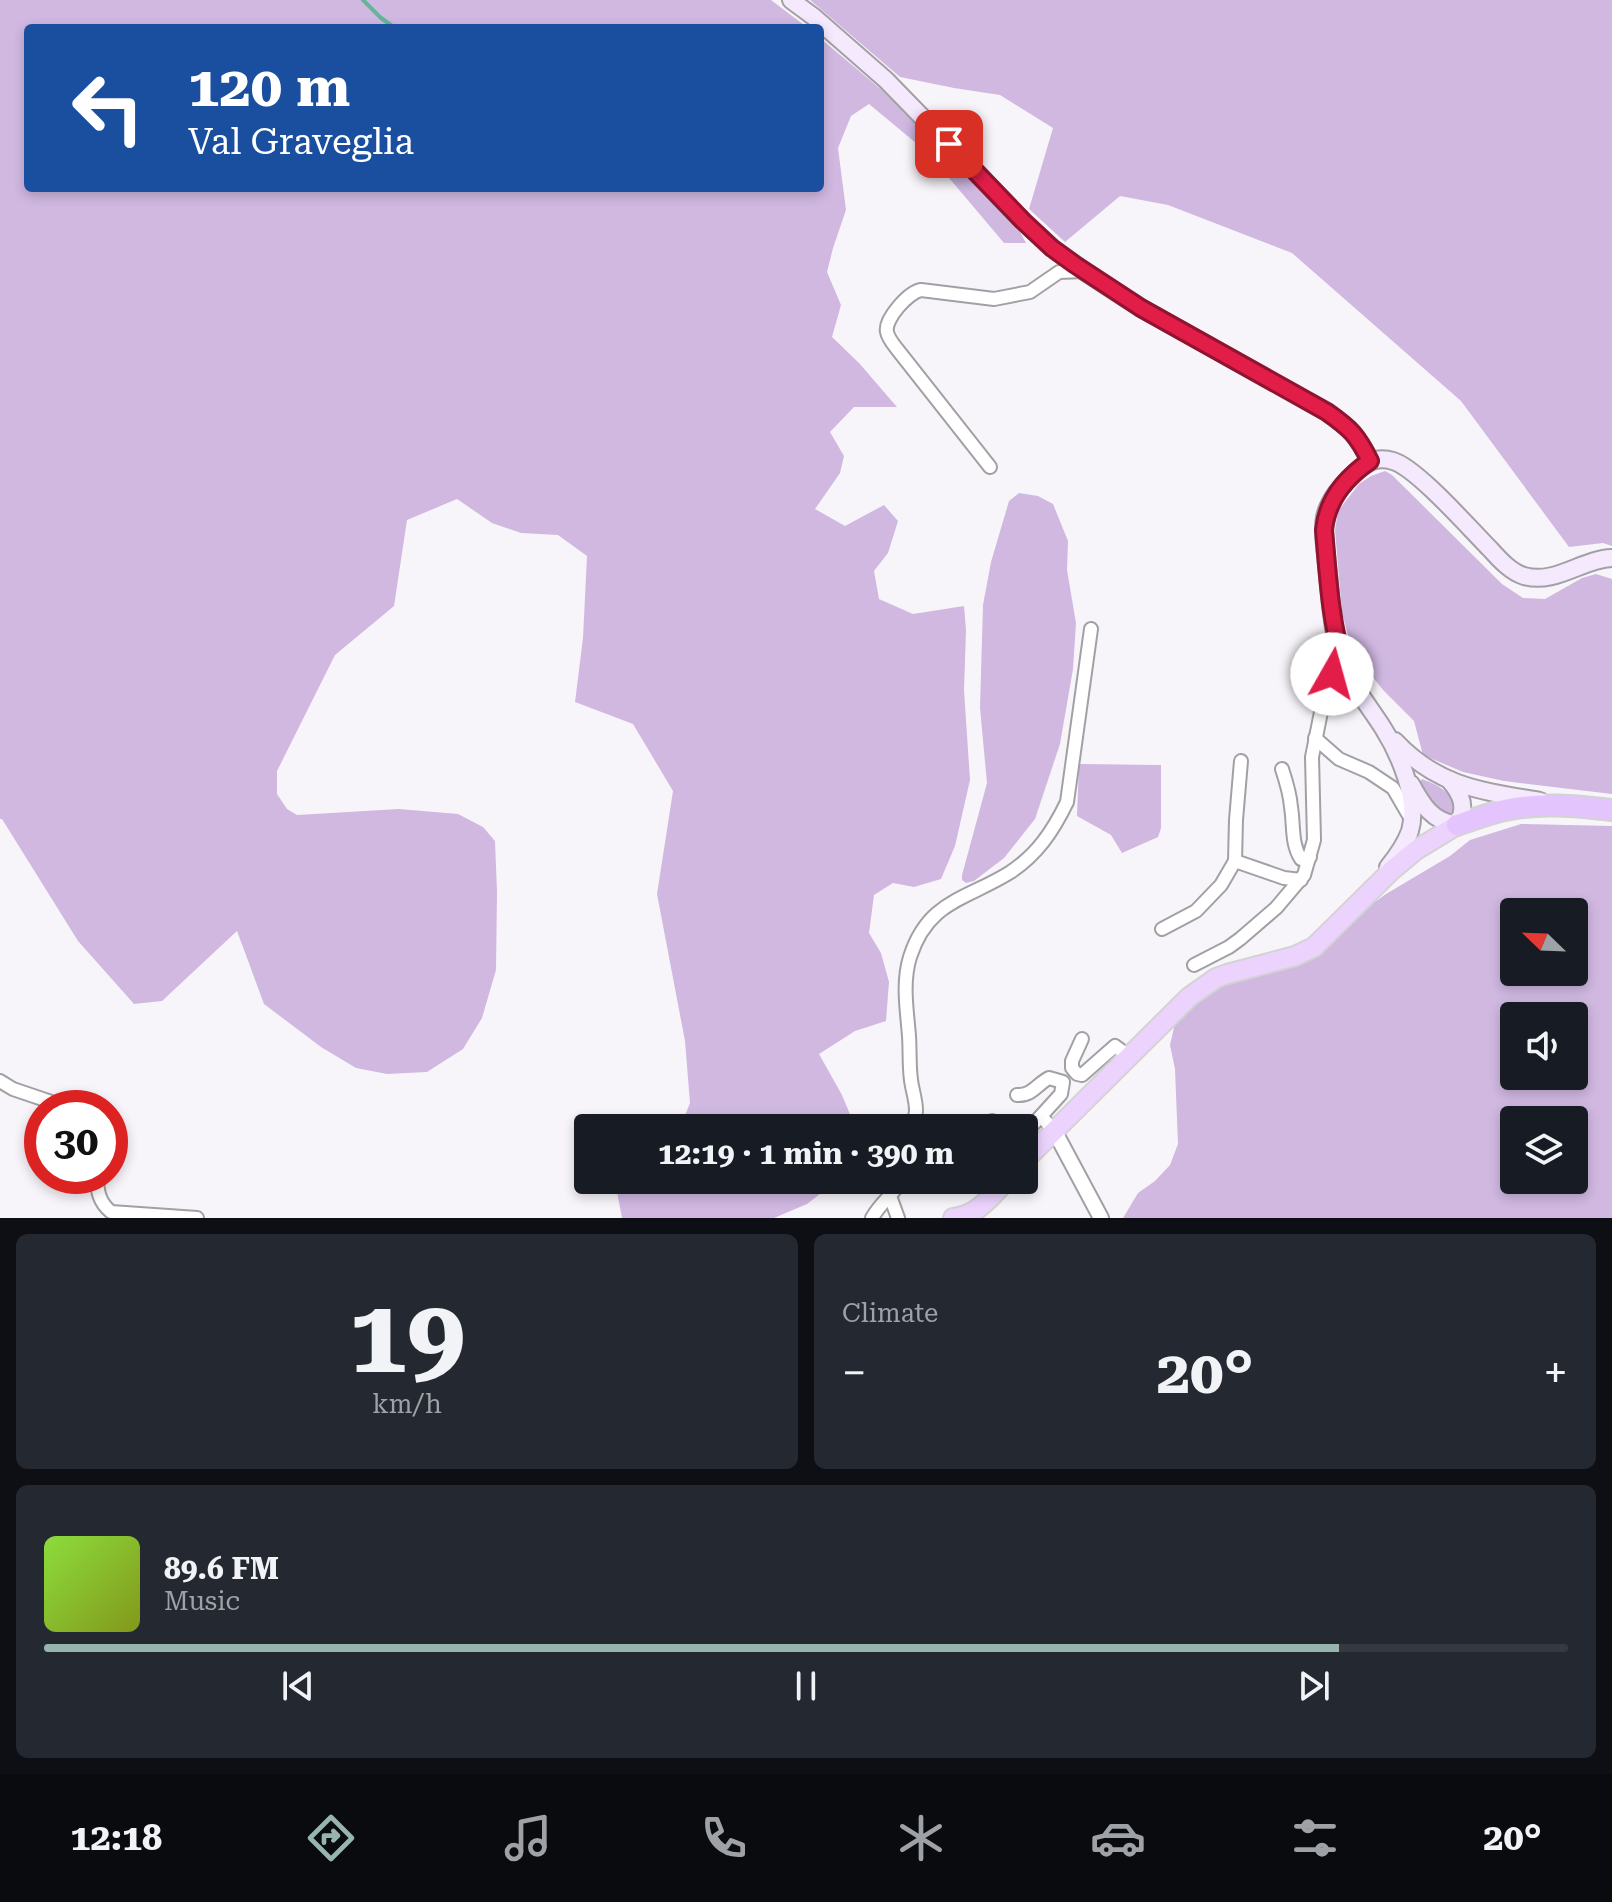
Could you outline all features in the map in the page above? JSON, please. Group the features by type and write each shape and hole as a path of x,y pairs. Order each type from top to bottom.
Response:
{"highway":[{"path":"1457,825 1508,809 1577,806 1612,810"}],"main road":[{"path":"791,0 822,24"},
{"path":"824,25 886,80 1052,248 1141,308 1327,412 1359,439 1370,461"},
{"path":"1457,825 1439,821 1424,807 1384,729 1355,687 1343,662 1333,615 1324,530 1328,507 1337,491 1370,461 1394,461 1413,474 1500,559 1524,576 1551,577 1598,559 1612,558"},
{"path":"1384,729 1415,760 1450,781 1481,792 1577,806"},
{"path":"1369,891 1398,854 1411,828 1406,774"},
{"path":"1038,1148 1177,1008 1203,986 1234,971 1295,956 1314,947 1369,891 1416,850 1457,825 1463,811 1462,802 1460,793 1450,781"},
{"path":"953,1218 973,1212 994,1194"}],"street":[{"path":"990,467 897,349 886,327 903,302 915,291 994,299 1030,292 1059,272 1084,271"},
{"path":"915,1114 905,989 913,948 926,923 937,913 1010,872 1043,844 1055,827 1067,802 1091,629"},
{"path":"1194,965 1240,939 1276,908 1304,875 1314,840 1312,757 1315,738 1325,692 1332,674 1343,662"},
{"path":"1315,738 1339,759 1369,772 1393,788 1412,819"},
{"path":"1162,929 1196,911 1221,885 1235,861 1241,761"},
{"path":"1282,769 1288,789 1294,843 1301,859 1310,857"},
{"path":"1235,861 1284,878 1301,880"},
{"path":"1082,1039 1072,1061 1072,1068 1077,1074 1082,1075 1115,1046 1130,1057"},
{"path":"1017,1095 1025,1096 1033,1092 1040,1082 1049,1078 1063,1082 1061,1094 1038,1119"},
{"path":"0,1081 24,1093"},
{"path":"1041,1116 1055,1132 1101,1218"},
{"path":"99,1194 103,1205 111,1212 197,1218"},
{"path":"872,1218 880,1203 893,1194"},
{"path":"890,1196 898,1218"}],"shaded area":[{"path":"0,0 771,0 803,24 24,24 24,192 824,192 824,41 883,91 1019,230 1026,243 1004,243 928,153 869,104 851,116 838,148 846,210 827,272 841,305 832,337 897,407 854,407 830,432 844,456 840,473 815,509 845,526 884,505 898,521 888,553 874,571 879,599 913,614 964,606 964,690 970,780 955,846 941,879 914,887 893,883 874,895 869,933 881,953 889,982 886,1021 855,1031 819,1054 850,1114 686,1114 690,1103 685,1041 657,894 673,791 633,724 575,702 583,638 587,556 558,535 521,533 492,523 457,499 407,520 394,606 335,655 277,771 277,794 287,809 297,815 399,809 458,814 483,827 495,841 496,970 482,1018 463,1049 427,1072 387,1074 356,1068 321,1047 264,1004 237,931 162,1001 134,1004 78,941 2,819"},
{"path":"810,0 1612,0 1612,546 1603,543 1569,547 1461,401 1292,253 1168,205 1120,196 1065,242 1029,209 1053,128 1000,95 900,77"},
{"path":"1385,471 1502,584 1523,598 1545,599 1582,578 1596,574 1612,579 1612,794 1504,781 1463,772 1423,755 1414,721 1353,653 1342,613 1335,530 1338,511 1359,484"},
{"path":"1019,493 1038,496 1053,504 1068,541 1067,570 1076,623 1073,669 1060,744 1035,819 1004,858 974,881 966,883 962,875 987,783 980,708 983,605 991,562 1009,501"},
{"path":"1079,764 1161,765 1161,828 1158,837 1122,853 1111,835 1077,816"},
{"path":"1422,779 1438,786 1451,798 1456,809 1452,818 1437,813 1419,783"},
{"path":"1521,824 1612,826 1612,1218 1123,1218 1138,1193 1170,1165 1178,1144 1175,1069 1170,1045 1175,1023 1191,1005 1235,978 1300,964 1332,944 1354,917 1470,840"},
{"path":"617,1194 820,1194 807,1204 774,1218 622,1218"}],"waterway":[{"path":"363,0 389,24"}],"route":[{"path":"949,144 1023,221 1074,264 1141,308 1327,412 1359,439 1370,461 1337,491 1325,518 1333,615 1343,662 1332,674"}]}
